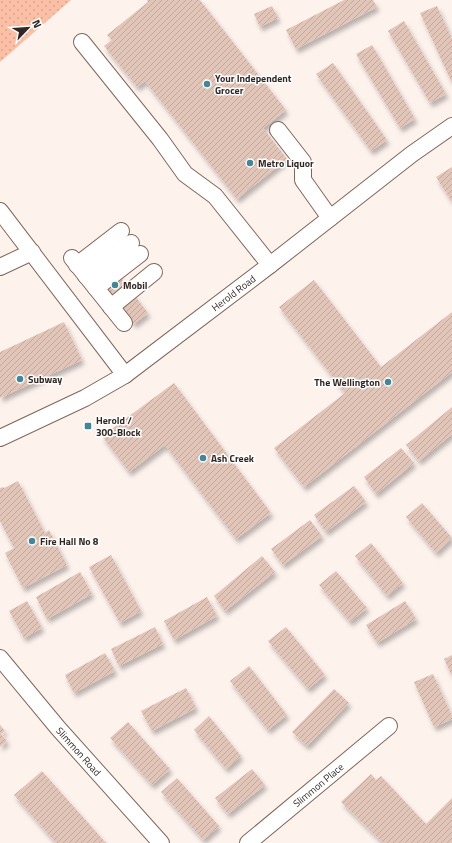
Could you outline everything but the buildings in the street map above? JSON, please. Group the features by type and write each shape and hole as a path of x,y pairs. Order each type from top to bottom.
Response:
{"street":[{"path":"82,42 160,139 185,174 215,196 270,265"},
{"name":"Herold Road","path":"0,438 85,398 125,375 270,265 412,154 452,126"},
{"path":"278,130 303,162 303,180 330,218"},
{"path":"0,211 125,375"},
{"path":"0,267 32,252"},
{"path":"91,282 138,252"},
{"path":"91,282 138,252"},
{"path":"91,282 138,252"},
{"path":"91,282 124,323"},
{"name":"Slimmon Road","path":"0,658 58,728 161,843"},
{"name":"Slimmon Place","path":"248,843 389,726"}],"shaded area":[{"path":"0,0 71,0 0,62"}],"place":[{"name":"Your Independent Grocer","path":"207,84"},
{"name":"Metro Liquor","path":"250,163"},
{"name":"Mobil","path":"115,285"},
{"name":"Subway","path":"20,379"},
{"name":"The Wellington","path":"388,382"},
{"name":"Herold / 300-Block","path":"88,426"},
{"name":"Ash Creek","path":"203,458"},
{"name":"Fire Hall No 8","path":"32,541"}]}
